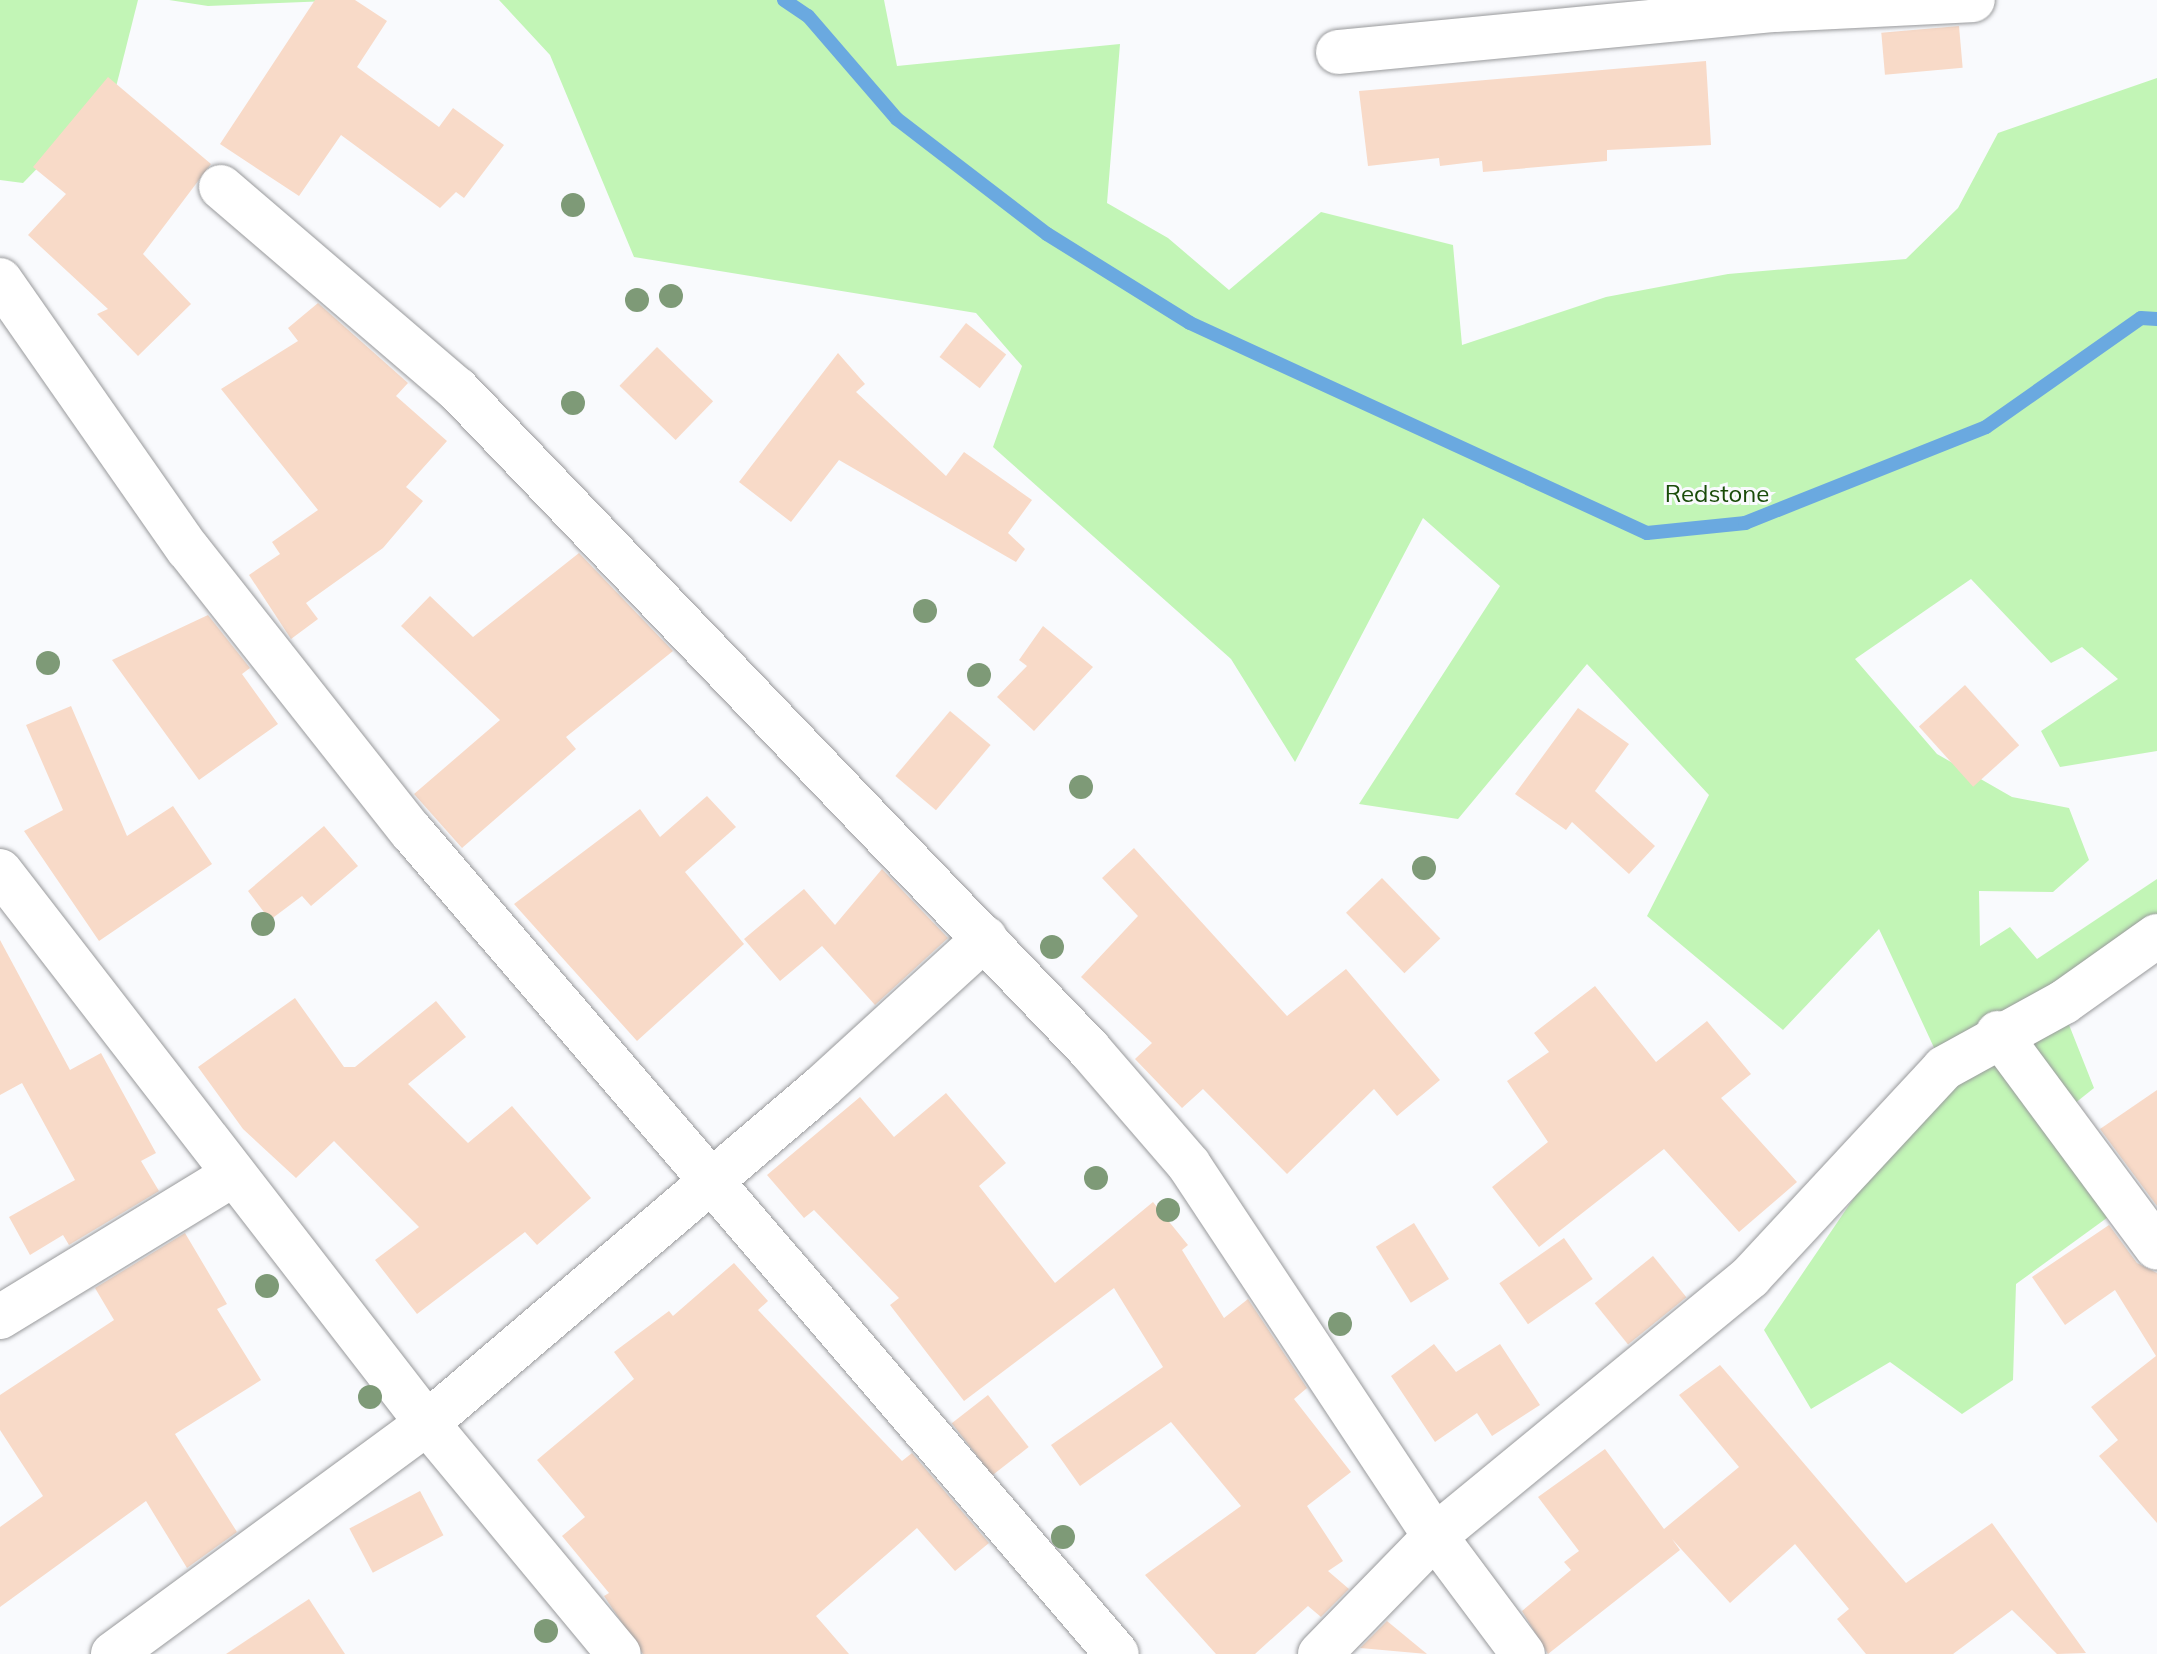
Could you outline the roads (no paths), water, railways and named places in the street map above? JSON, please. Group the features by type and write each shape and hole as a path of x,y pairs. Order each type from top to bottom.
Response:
{"street":[{"path":"1338,52 1776,10 1973,0"},
{"path":"221,187 457,389 985,938 1189,1165 1435,1536 1523,1654"},
{"path":"0,280 188,549 411,831 1117,1654"},
{"path":"0,871 427,1423 619,1654"},
{"path":"1320,1654 1435,1536 1677,1343 1750,1277 1944,1068 1998,1033 2064,1002 2157,936"},
{"path":"113,1654 427,1423 712,1181 985,938"},
{"path":"1998,1033 2157,1248"},
{"path":"0,1317 234,1174"}],"waterway":[{"path":"784,0 808,16 897,119 1047,234 1190,323 1647,533 1745,523 1986,427 2141,318 2157,319"}],"park label":[{"name":"Redstone","path":"1717,494"}]}
